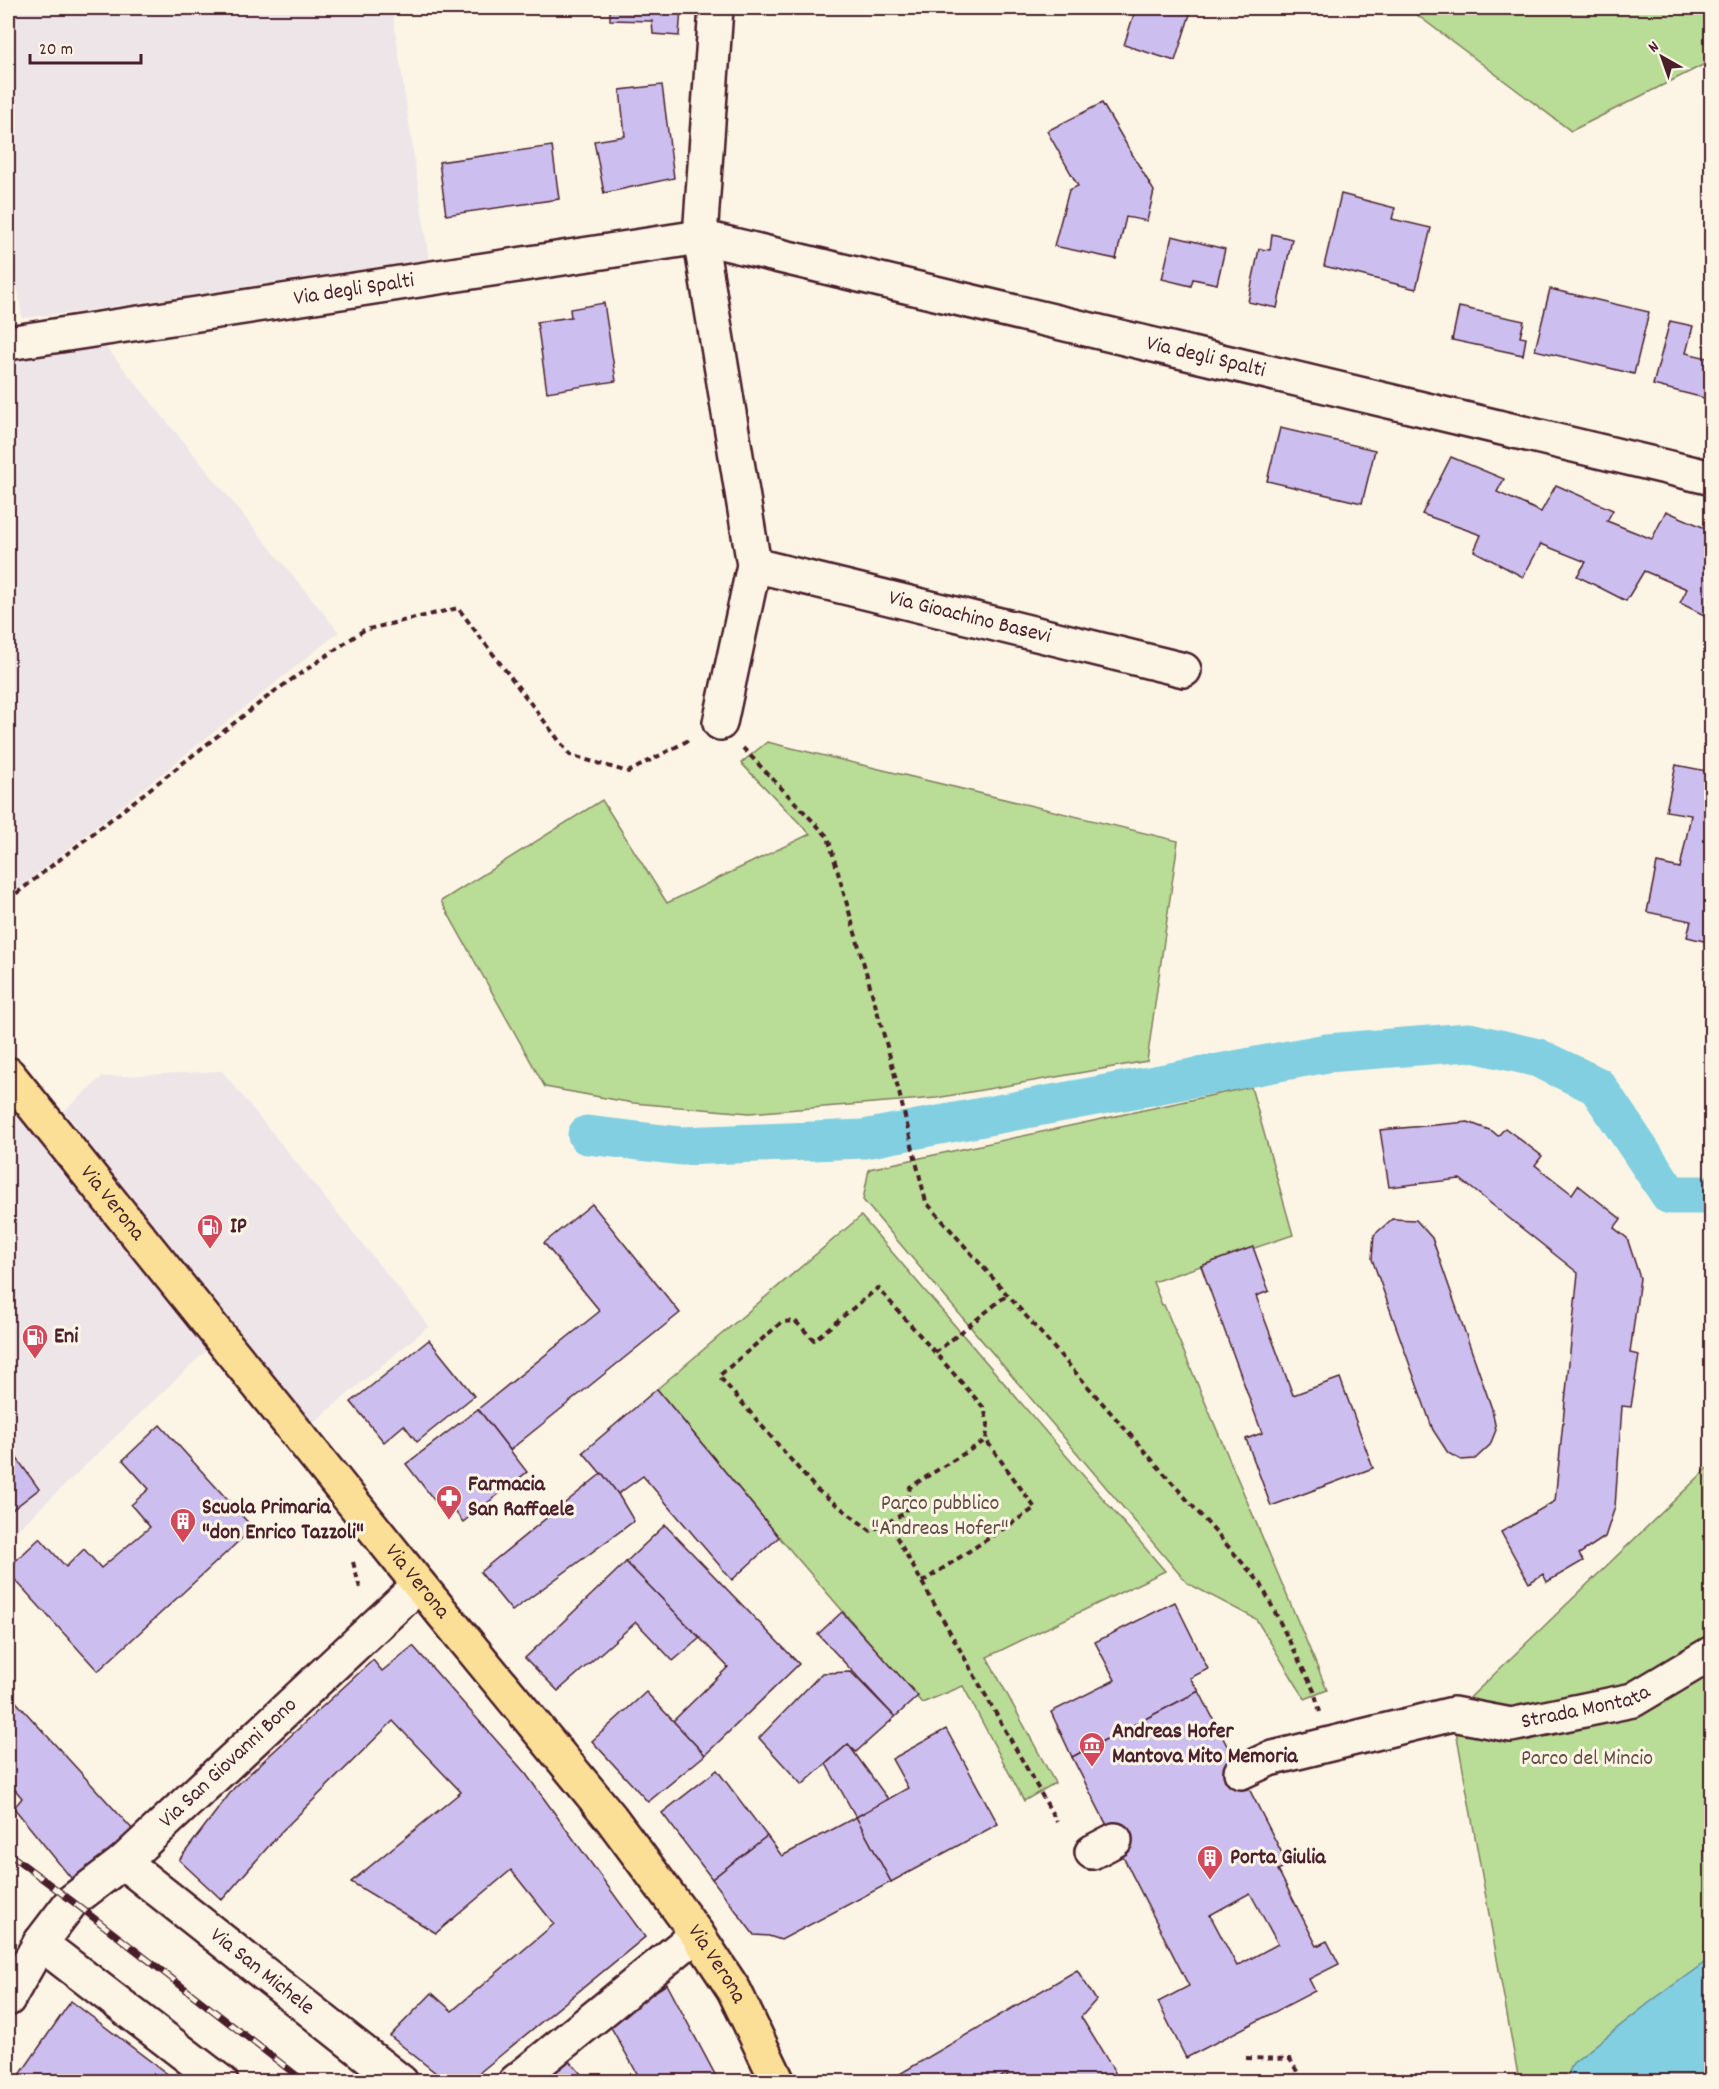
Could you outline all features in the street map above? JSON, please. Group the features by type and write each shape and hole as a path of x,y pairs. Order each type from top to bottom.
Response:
{"main road":[{"name":"Via Verona","path":"8,1074 419,1585 611,1818 697,1934 734,1990 778,2082"}],"street":[{"path":"716,8 700,237 754,565 720,723"},
{"name":"Via degli Spalti","path":"8,343 700,237 1712,478"},
{"name":"Via Gioachino Basevi","path":"754,565 1184,670"},
{"name":"Via San Giovanni Bono","path":"8,1999 40,1942 72,1901 123,1863 419,1585"},
{"name":"Strada Montata","path":"1241,1772 1269,1759 1453,1714 1511,1725 1633,1700 1712,1653"},
{"name":"Via San Michele","path":"123,1863 401,2082"},
{"path":"515,2082 697,1934"},
{"path":"40,1942 220,2082"},
{"name":"Via San Giovanni Bono","path":"8,1963 40,1942"}],"path":[{"path":"8,900 274,691 364,630 458,608 570,755 628,772 720,723 828,837 892,1064 926,1202 1261,1584 1314,1691 1328,1745"},
{"path":"922,1582 1035,1508 986,1440 988,1424 984,1408 878,1288 814,1340 795,1321 783,1322 719,1376 816,1489 871,1531 905,1513 910,1487 986,1440"},
{"path":"935,1353 1007,1295"},
{"path":"888,1522 1057,1822"},
{"path":"1246,2058 1290,2059 1303,2082"}],"shaded area":[{"path":"8,8 392,8 429,259 78,312 22,318 8,227"},
{"path":"97,336 339,632 8,897 8,350"},
{"path":"222,1071 429,1326 307,1428 64,1111 102,1077"},
{"path":"8,1096 208,1349 8,1539"}],"green space":[{"path":"1408,8 1711,8 1711,61 1571,131"},
{"path":"767,742 1178,841 1147,1061 936,1098 749,1113 633,1103 545,1087 441,901 602,800 667,903 810,834 741,763"},
{"path":"1251,1087 1293,1235 1153,1282 1327,1690 1305,1699 1256,1619 1187,1583 863,1200 869,1169"},
{"name":"Parco pubblico \"Andreas Hofer\"","path":"861,1216 1165,1571 987,1657 1055,1783 1024,1801 963,1686 922,1703 779,1537 657,1389"},
{"name":"Parco del Mincio","path":"1711,1465 1711,2081 1519,2081 1453,1714"}],"water":[{"path":"1711,1958 1711,2081 1565,2081 1573,2063 1654,1999"}],"building":[{"path":"610,8 681,8 679,36 653,34 652,21 610,20"},
{"path":"1114,8 1192,8 1175,61 1124,45 1134,14"},
{"path":"662,85 674,178 604,193 594,141 625,136 620,90"},
{"path":"1102,103 1154,191 1147,221 1126,217 1116,259 1054,246 1069,190 1078,186 1047,131"},
{"path":"552,146 559,199 446,215 439,162"},
{"path":"1341,194 1395,208 1392,219 1431,228 1416,289 1324,266"},
{"path":"1272,234 1292,239 1277,308 1248,302 1259,249 1270,250"},
{"path":"1172,236 1225,249 1217,284 1193,279 1191,286 1162,279"},
{"path":"1550,289 1649,312 1634,374 1535,350"},
{"path":"604,303 616,381 547,392 537,322 571,317 570,309"},
{"path":"1459,307 1524,321 1520,337 1526,338 1523,355 1452,340"},
{"path":"1670,321 1693,326 1686,353 1712,359 1712,400 1653,385"},
{"path":"1280,428 1375,450 1362,503 1267,481"},
{"path":"1451,457 1504,479 1497,492 1541,512 1556,485 1613,510 1607,521 1652,539 1666,511 1712,531 1712,550 1708,559 1712,561 1712,619 1680,603 1687,589 1644,571 1626,601 1577,576 1586,562 1541,544 1523,577 1474,551 1481,535 1422,514"},
{"path":"1676,765 1712,772 1712,943 1687,937 1691,921 1647,912 1657,863 1680,868 1691,815 1666,811"},
{"path":"1468,1122 1492,1131 1498,1136 1505,1128 1542,1156 1535,1165 1572,1194 1578,1185 1621,1219 1614,1228 1627,1238 1640,1278 1630,1353 1639,1355 1631,1407 1622,1406 1615,1507 1605,1537 1579,1554 1583,1561 1547,1582 1543,1574 1529,1583 1501,1532 1555,1501 1578,1273 1460,1179 1389,1187 1380,1130"},
{"path":"592,1204 680,1313 510,1450 478,1409 600,1311 544,1243"},
{"path":"1392,1219 1416,1220 1432,1238 1492,1409 1496,1430 1490,1445 1475,1459 1461,1460 1448,1453 1433,1430 1372,1259 1374,1235"},
{"path":"1253,1247 1269,1291 1256,1296 1293,1395 1340,1378 1373,1468 1271,1506 1246,1439 1262,1433 1201,1266"},
{"path":"429,1340 474,1396 417,1442 404,1425 384,1442 351,1402"},
{"path":"657,1389 779,1537 732,1580 643,1476 618,1494 583,1452"},
{"path":"478,1409 527,1472 463,1522 442,1494 434,1500 406,1464"},
{"name":"Scuola Primaria \"don Enrico Tazzoli\"","path":"160,1425 253,1528 98,1671 8,1572 8,1568 40,1538 66,1567 84,1549 101,1568 150,1527 131,1505 149,1489 123,1460"},
{"path":"8,1446 39,1489 8,1513"},
{"path":"602,1473 634,1521 512,1611 480,1572"},
{"path":"665,1525 799,1664 705,1755 673,1721 728,1667 626,1562"},
{"path":"626,1562 700,1638 673,1661 636,1622 558,1691 525,1658"},
{"path":"1175,1602 1208,1669 1190,1678 1199,1691 1072,1757 1051,1712 1115,1680 1095,1642"},
{"path":"842,1612 918,1696 895,1717 818,1634"},
{"path":"413,1646 526,1774 645,1937 468,2082 447,2082 390,2036 432,1993 452,2011 554,1924 511,1870 436,1933 351,1882 461,1792 393,1721 281,1832 222,1900 179,1860 234,1788 373,1660 382,1671"},
{"path":"851,1672 895,1717 856,1752 848,1744 802,1785 759,1738 822,1673"},
{"name":"Porta Giulia","path":"1199,1691 1288,1865 1278,1870 1317,1946 1327,1941 1339,1964 1309,1979 1315,1991 1186,2058 1158,2002 1189,1986 1072,1757","holes":["1250,1893 1278,1944 1237,1966 1210,1915"]},
{"path":"646,1692 705,1755 648,1802 592,1741"},
{"path":"8,1693 134,1831 75,1883 14,1808 22,1798 8,1781"},
{"path":"946,1729 998,1824 891,1882 856,1817 908,1788 892,1759"},
{"path":"848,1744 888,1799 856,1817 826,1764"},
{"path":"717,1770 767,1836 712,1879 662,1813"},
{"path":"856,1817 891,1882 781,1940 754,1935 712,1879 767,1836 782,1856"},
{"path":"1077,1970 1096,2000 1081,2017 1115,2072 1103,2082 1011,2082 1006,2074 992,2082 886,2082"},
{"path":"667,1984 719,2082 642,2082 608,2022"},
{"path":"71,2001 178,2082 15,2082"},
{"path":"564,2054 588,2082 533,2082"}],"waterway":[{"path":"587,1135 681,1146 864,1139 1327,1053 1469,1042 1538,1058 1597,1086 1670,1195 1712,1195"}],"railway":[{"path":"8,1853 305,2082"}],"place":[{"name":"IP","path":"210,1250"},
{"name":"Eni","path":"35,1360"},
{"name":"Farmacia San Raffaele","path":"449,1521"},
{"name":"Scuola Primaria \"don Enrico Tazzoli\"","path":"183,1544"},
{"name":"Andreas Hofer Mantova Mito Memoria","path":"1092,1768"},
{"name":"Porta Giulia","path":"1210,1881"}]}
